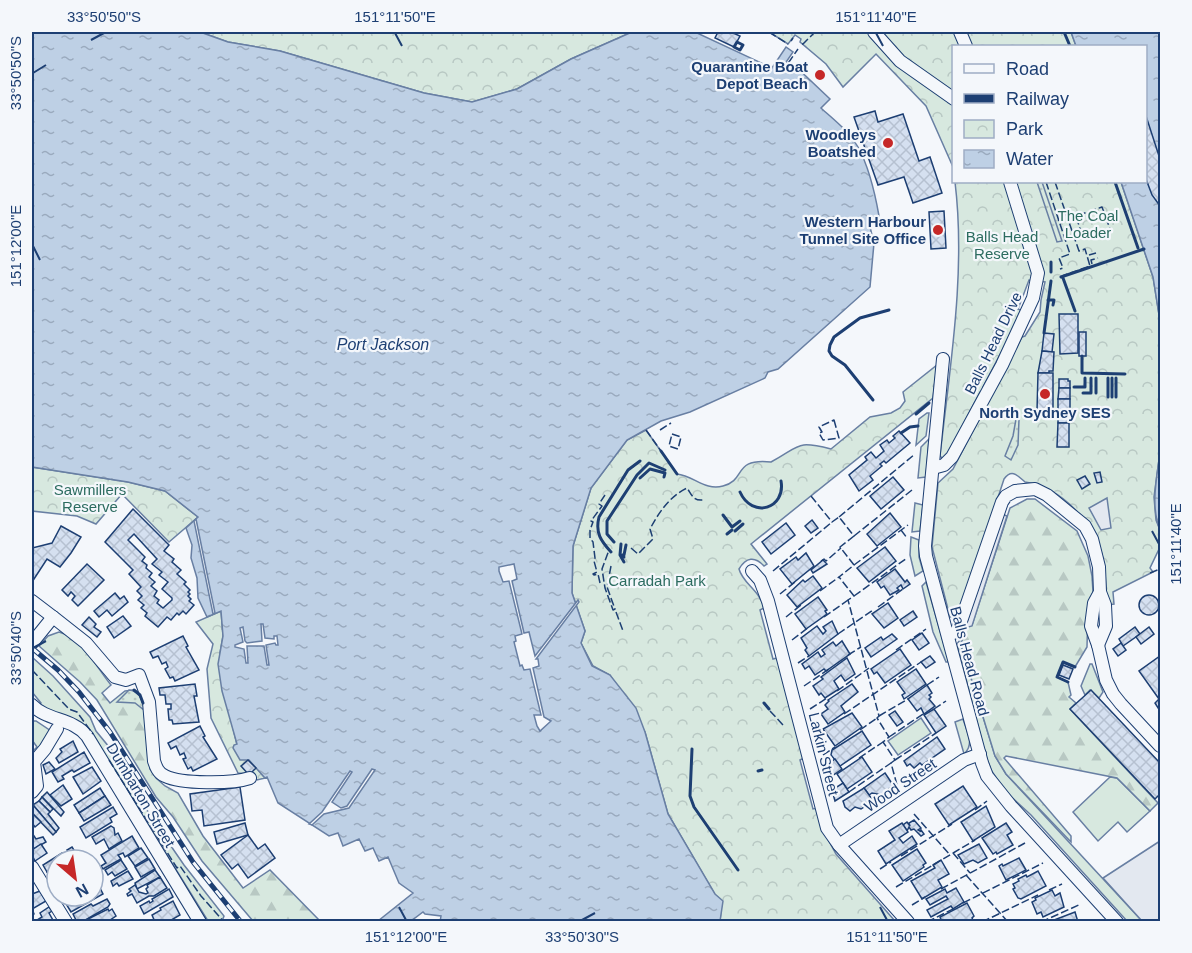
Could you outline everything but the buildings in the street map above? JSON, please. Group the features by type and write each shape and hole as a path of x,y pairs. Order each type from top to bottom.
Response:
{"street":[{"path":"874,32 900,61 952,98"},
{"name":"Balls Head Drive","path":"933,468 944,465 952,457 1002,365 1034,298 1038,273 1010,183"},
{"name":"Balls Head Road","path":"943,359 925,546 980,754 987,776 996,789 1117,921"},
{"path":"948,635 956,632 960,624 1006,496 1015,491 1035,489 1047,495 1084,526 1092,539 1099,567 1100,592 1105,605 1106,626 1098,645 1101,666 1113,694 1161,746"},
{"name":"Larkin Street","path":"752,571 760,580 768,600 805,736 826,825 839,845 908,921"},
{"path":"32,601 86,643 115,676 126,680 139,675 148,698 154,761 160,773 171,778 217,783 250,778"},
{"path":"34,640 53,617"},
{"name":"Dumbarton Street","path":"33,709 77,726 87,736 200,921"},
{"path":"32,792 38,786 34,762 57,729"},
{"name":"Wood Street","path":"839,845 964,760 980,754"},
{"path":"32,867 66,921"}],"green space":[{"path":"200,32 632,32 571,59 517,89 472,102 424,93 280,51 228,42"},
{"path":"769,32 1071,32 1076,45 952,45 952,165 926,106 876,54 843,87 826,64 800,42 801,39 795,35 788,44"},
{"path":"955,183 1121,183 1153,277 1160,321 1160,452 1154,497 1156,520 1160,530 1160,547 1150,568 1153,572 1113,592 1114,604 1108,605 1103,559 1093,533 1085,521 1064,499 1010,474 1004,479 960,614 950,617 932,547 938,483 953,469 1022,337 1025,336 1040,312 1045,282 1029,280 1018,309 1023,311 983,391 980,392 946,457 942,458 940,456 958,285 958,216"},
{"path":"1037,183 1042,183 1062,241 1057,242"},
{"name":"Carradah Park","path":"937,365 933,398 751,544 767,564 764,566 751,559 739,569 762,601 764,608 760,610 773,659 777,658 804,758 800,760 813,809 818,808 824,832 836,854 895,921 720,921 722,901 715,895 668,814 645,732 610,675 593,666 581,643 585,631 572,593 573,546 591,488 627,440 646,430 677,474 711,487 730,483 750,463 771,462 799,446 811,445 831,449 870,417 891,413 900,408 905,401 903,392"},
{"path":"929,413 926,436 916,445 919,419"},
{"path":"1016,419 1019,419 1018,445 1011,460 1005,456 1013,436"},
{"path":"929,439 926,477 918,478 921,447"},
{"name":"Sawmillers Reserve","path":"32,467 128,482 165,491 198,517 169,542 122,494 96,524 77,516 32,511"},
{"path":"1027,499 1035,499 1077,531 1088,556 1093,592 1088,607 1087,647 1075,667 1063,662 1057,677 1068,682 1071,695 1069,697 1076,703 1070,709 1158,803 1150,811 1117,778 1006,756 1004,758 1071,836 1071,842 1006,774 995,756 961,645 965,628 972,625 1010,508"},
{"path":"915,503 923,505 920,531 912,532"},
{"path":"911,537 919,540 919,557 923,571 915,576 910,555"},
{"path":"926,582 949,662 946,662 933,632 922,586"},
{"path":"221,611 223,636 220,653 232,724 237,745 265,778 257,780 252,774 238,773 211,718 207,669 213,644 196,622"},
{"path":"59,632 75,640 82,647 111,685 102,693 110,703 125,691 134,690 140,695 143,703 150,769 165,786 178,793 203,836 243,888 270,870 320,921 253,921 202,861 173,817 156,797 97,700 39,646 48,636"},
{"path":"962,637 961,645 995,756 1006,774 1142,921 1127,921 1031,815 1005,791 991,770 957,644"},
{"path":"32,657 53,676 90,717 96,731 114,753 151,817 184,865 224,916 222,921 208,921 91,733 39,705 41,703 32,692"},
{"path":"1092,664 1103,692 1099,698 1090,690 1085,695 1081,686"},
{"path":"129,690 136,692 140,697 144,710 135,703 117,702"},
{"path":"921,718 931,733 898,755 888,741"},
{"path":"963,719 970,742 964,754 955,722"},
{"path":"32,721 36,721 51,731 32,757 32,752 37,747 32,740"},
{"path":"1110,777 1117,778 1150,811 1127,832 1118,822 1098,841 1073,812"}],"shaded area":[{"path":"1107,498 1111,528 1101,530 1089,508"},
{"path":"1002,514 1007,516 972,626 965,628"},
{"path":"1160,841 1160,921 1142,921 1103,878"}],"water":[{"name":"Port Jackson","path":"32,32 200,32 228,42 280,51 424,93 472,102 517,89 571,59 632,32 695,32 772,68 786,47 793,52 780,71 789,70 793,64 830,99 821,108 846,131 858,147 876,198 879,216 868,219 874,243 870,287 778,369 768,372 765,378 690,412 661,421 627,440 591,488 573,546 572,593 585,631 581,643 592,666 610,675 636,708 668,814 715,894 723,901 720,921 440,922 441,916 423,912 411,921 378,921 413,893 399,883 388,857 379,861 373,848 365,851 359,839 343,846 338,833 329,836 278,803 267,777 265,778 249,760 240,760 233,748 237,744 222,691 218,664 223,636 221,611 207,617 198,598 197,578 191,558 192,545 186,528 198,517 165,491 128,482 32,467"},
{"path":"1071,32 1160,32 1160,321 1153,277 1121,183 1147,183 1147,45 1076,45"},
{"path":"1160,452 1160,530 1155,501"}],"pier":[{"path":"196,519 215,613 213,614 194,521"},
{"path":"514,564 517,579 512,581 524,633 529,632 535,656 578,600 579,602 536,659 538,659 539,666 533,668 544,717 551,721 540,731 534,715 541,715 530,669 524,670 522,665 520,666 514,642 516,641 515,636 522,634 509,581 503,582 499,571 499,567"},
{"path":"261,624 263,624 265,638 274,639 274,636 277,636 278,645 275,643 266,645 269,665 267,665 264,646 247,646 248,663 246,663 244,649 235,647 243,642 240,628 243,627 247,643 262,641"},
{"path":"372,769 375,770 349,808 324,814 312,825 309,824 322,812 350,771 352,772 332,802 341,808 347,806"}],"railway":[{"path":"32,648 79,692 110,732 193,862 241,922"}],"fence":[{"path":"769,32 788,44"},
{"path":"802,44 815,32"},
{"path":"782,72 798,49"},
{"path":"1046,183 1070,254 1059,258 1063,268 1060,269"},
{"path":"1055,183 1079,251 1085,249 1090,266 1062,276"},
{"path":"1102,207 1110,229 1083,238 1076,216 1102,207"},
{"path":"1089,255 1096,253"},
{"path":"1092,264 1091,260 1098,258"},
{"path":"1038,411 1038,421"},
{"path":"834,420 839,438 823,440 819,427 834,420"},
{"path":"660,430 671,423"},
{"path":"646,430 661,451"},
{"path":"672,434 681,437 678,449 669,446 672,434"},
{"path":"839,517 915,454"},
{"path":"631,548 638,554 653,539 650,529 675,495 687,488 695,498 703,500"},
{"path":"854,536 912,490"},
{"path":"600,583 598,574 593,574 597,572 590,530 593,522 591,521 602,506 599,504 605,495"},
{"path":"811,496 832,522 839,517 854,536 840,547 854,565 839,577 854,596 848,600 879,716 877,718 889,737 883,742 895,760 891,763 897,785"},
{"path":"773,571 832,522"},
{"path":"854,565 908,525"},
{"path":"901,530 907,538"},
{"path":"821,561 824,559 826,561 841,548"},
{"path":"611,552 609,550 602,569 605,588 613,610 615,609 607,587 611,566"},
{"path":"854,596 907,558"},
{"path":"1150,573 1160,569"},
{"path":"820,591 839,577"},
{"path":"780,594 795,582"},
{"path":"878,607 903,589"},
{"path":"824,617 848,600"},
{"path":"786,617 801,605"},
{"path":"838,634 873,610"},
{"path":"616,612 623,631"},
{"path":"792,640 809,627"},
{"path":"896,650 926,629"},
{"path":"848,655 861,647"},
{"path":"798,663 809,656"},
{"path":"844,714 921,662"},
{"path":"837,691 869,668"},
{"path":"804,686 829,669"},
{"path":"32,670 69,709 77,712 93,734"},
{"path":"927,685 939,677"},
{"path":"810,709 827,698"},
{"path":"879,716 908,699"},
{"path":"934,709 946,701"},
{"path":"770,711 784,726"},
{"path":"889,737 924,715"},
{"path":"860,730 877,718"},
{"path":"895,760 936,733"},
{"path":"859,758 883,742"},
{"path":"823,755 835,747"},
{"path":"109,760 177,868 180,866 201,896 224,922"},
{"path":"849,792 891,763"},
{"path":"975,810 987,801"},
{"path":"914,814 950,855"},
{"path":"901,856 952,824"},
{"path":"896,887 975,840"},
{"path":"941,889 1025,843"},
{"path":"953,853 970,873"},
{"path":"880,869 891,862"},
{"path":"963,903 1043,863"},
{"path":"966,875 1008,922"},
{"path":"1049,890 1062,884"},
{"path":"982,922 1038,895"},
{"path":"912,905 925,897"},
{"path":"1041,922 1081,904"},
{"path":"927,922 955,908"}],"wall":[{"path":"1064,32 1070,45"},
{"path":"737,42 743,45 740,50 734,47 737,42"},
{"path":"1115,183 1138,248"},
{"path":"1061,277 1144,249"},
{"path":"1051,262 1051,272"},
{"path":"1063,278 1075,311"},
{"path":"1044,333 1051,281"},
{"path":"1048,300 1054,300 1053,305"},
{"path":"873,400 845,365 832,356 829,351 830,345 834,337 860,318 889,310"},
{"path":"1082,356 1082,373 1125,374"},
{"path":"1074,387 1085,387 1085,378"},
{"path":"1083,393 1091,393 1091,378"},
{"path":"1096,378 1096,393"},
{"path":"1108,378 1108,397"},
{"path":"1112,378 1112,397"},
{"path":"1116,378 1116,397"},
{"path":"916,414 929,403"},
{"path":"901,433 910,427 918,426"},
{"path":"661,451 677,474"},
{"path":"611,552 600,536 599,517 628,470 640,461"},
{"path":"614,542 607,534 607,521 637,475 649,463 665,470"},
{"path":"640,478 650,469 665,473 664,477"},
{"path":"740,492 752,506 767,507 778,498 781,481"},
{"path":"723,515 732,527 740,521"},
{"path":"735,531 743,524"},
{"path":"727,534 732,530"},
{"path":"621,544 620,555 624,562"},
{"path":"624,557 622,555 624,555 626,545"},
{"path":"1068,682 1057,677 1063,662 1075,667"},
{"path":"134,690 140,695 143,703"},
{"path":"764,703 769,709"},
{"path":"692,749 690,796 694,807 738,870"},
{"path":"758,771 762,770"}],"place":[{"name":"Quarantine Boat Depot Beach","path":"820,75"},
{"name":"Woodleys Boatshed","path":"888,143"},
{"name":"Western Harbour Tunnel Site Office","path":"938,230"},
{"name":"North Sydney SES","path":"1045,394"}],"park label":[{"name":"The Coal Loader","path":"1088,224"},
{"name":"Balls Head Reserve","path":"1002,244"}]}
